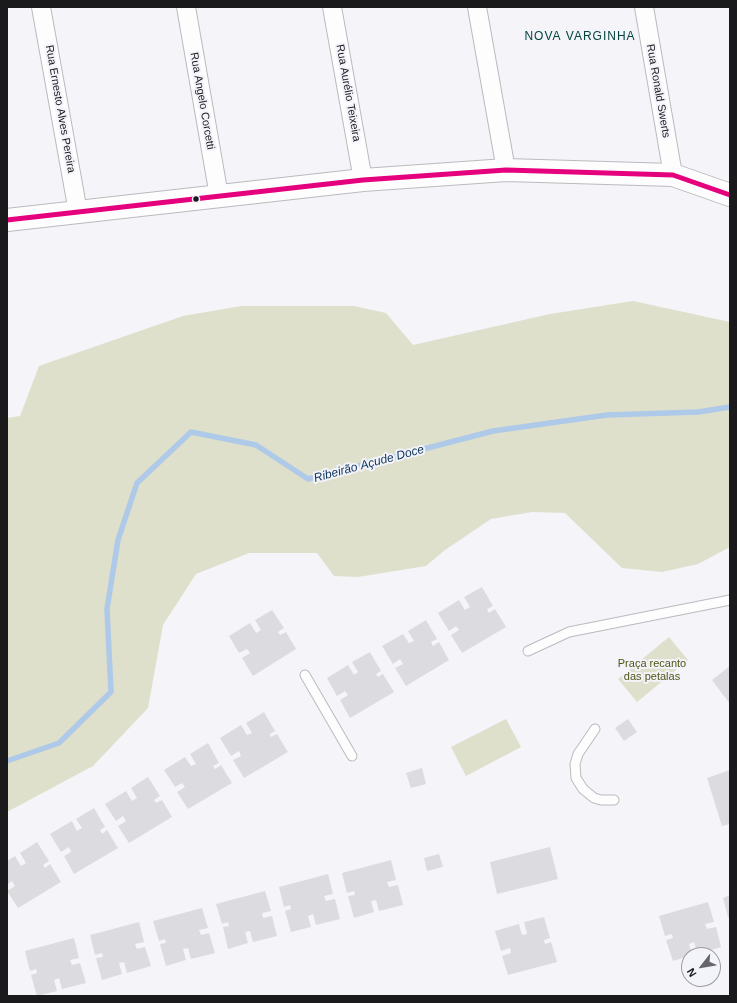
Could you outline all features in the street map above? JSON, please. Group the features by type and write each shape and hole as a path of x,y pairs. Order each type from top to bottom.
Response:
{"street":[{"name":"Rua Ernesto Alves Pereira","path":"41,7 78,212"},
{"name":"Rua Angelo Corcetti","path":"186,7 219,196"},
{"name":"Rua Aurélio Teixeira","path":"332,7 363,180"},
{"path":"477,7 506,170"},
{"name":"Rua Ronald Swerts","path":"644,7 673,175"},
{"path":"7,220 363,180 506,170 673,175 730,195"}],"lane":[{"path":"528,651 569,632 730,600"},
{"path":"305,675 352,756"},
{"path":"595,729 578,754 575,764 576,778 583,789 594,798 601,800 614,800"}],"green space":[{"path":"633,301 730,322 730,547 698,564 662,572 622,568 565,513 532,512 491,519 445,550 426,566 358,577 334,576 317,553 249,553 196,574 163,625 148,708 93,766 7,812 7,418 20,416 39,366 183,316 241,306 354,306 386,313 413,345 550,314"},
{"name":"Praça recanto das petalas","path":"669,637 688,660 637,702 618,679"},
{"path":"506,719 521,747 466,776 451,747"}],"building":[{"path":"482,587 493,606 487,609 489,613 495,609 506,627 462,653 451,635 459,630 456,626 449,631 438,613 459,600 465,610 470,607 464,597"},
{"path":"272,610 284,628 278,632 280,635 286,632 296,649 253,676 242,658 250,653 247,649 239,653 229,636 250,623 256,633 261,630 255,620"},
{"path":"426,620 437,639 431,642 433,646 439,642 449,660 406,686 395,668 403,664 400,659 393,664 382,646 403,634 409,643 414,641 408,631"},
{"path":"370,652 381,671 376,674 378,677 383,674 394,692 350,718 340,700 348,695 345,691 337,696 327,678 348,665 354,675 358,672 352,662"},
{"path":"730,666 730,704 712,680"},
{"path":"264,712 275,731 270,734 271,737 277,734 288,752 244,778 233,760 241,756 239,751 231,756 220,738 241,725 247,735 252,733 246,723"},
{"path":"628,719 637,732 624,741 615,728"},
{"path":"208,743 219,763 213,766 215,769 221,765 232,783 188,809 177,792 185,787 182,783 175,787 164,770 185,757 191,766 196,764 190,754"},
{"path":"422,768 426,784 411,788 406,773"},
{"path":"730,770 730,824 722,826 707,778"},
{"path":"148,777 160,796 154,800 156,803 162,800 172,817 129,843 118,826 126,821 123,816 116,821 105,804 126,791 132,801 137,798 131,788"},
{"path":"94,808 105,827 100,830 102,834 107,830 118,848 74,874 64,856 71,852 69,847 61,852 50,834 72,821 77,831 82,828 76,819"},
{"path":"37,842 49,861 43,865 45,868 50,864 61,882 18,908 7,891 15,886 12,881 7,885 7,861 15,856 21,866 26,863 20,853"},
{"path":"550,847 558,879 497,894 490,862"},
{"path":"439,854 443,867 427,871 424,858"},
{"path":"391,860 396,880 387,882 389,887 398,885 403,905 379,911 376,900 371,901 374,912 354,918 348,896 355,895 354,891 347,893 342,873"},
{"path":"328,874 333,894 324,896 326,901 335,899 340,919 316,925 313,914 308,916 311,927 291,932 285,911 291,909 290,905 284,907 279,887"},
{"path":"265,891 271,911 262,913 263,918 272,916 277,936 253,942 250,931 245,932 248,943 228,949 223,927 229,926 228,922 222,924 216,904"},
{"path":"730,895 730,917 728,917 723,898"},
{"path":"708,902 714,922 705,924 707,929 716,927 721,947 696,947 694,942 689,944 690,947 681,947 681,958 673,961 666,940 673,938 672,934 665,936 659,916"},
{"path":"202,908 208,928 199,930 201,935 209,933 215,953 191,959 188,948 183,949 186,960 166,966 160,944 166,943 165,939 159,941 153,921"},
{"path":"544,917 550,938 544,940 545,944 551,942 557,962 508,975 502,956 511,953 510,948 501,951 495,931 519,924 522,935 527,934 524,922"},
{"path":"139,922 144,942 135,944 137,949 145,947 151,966 127,973 124,962 119,963 122,974 102,980 96,958 103,957 102,953 95,955 90,935"},
{"path":"74,938 79,958 70,960 72,965 80,963 86,983 62,989 59,978 54,980 57,991 37,996 31,975 37,973 36,969 30,971 25,951"}],"waterway":[{"name":"Ribeirão Açude Doce","path":"7,761 59,743 111,692 107,609 118,540 137,483 191,432 256,445 308,479 493,431 607,415 698,412 730,407"}],"transit line":[{"path":"7,220 363,180 506,170 673,175 730,195"}],"district":[{"name":"NOVA VARGINHA","path":"580,37"}]}
